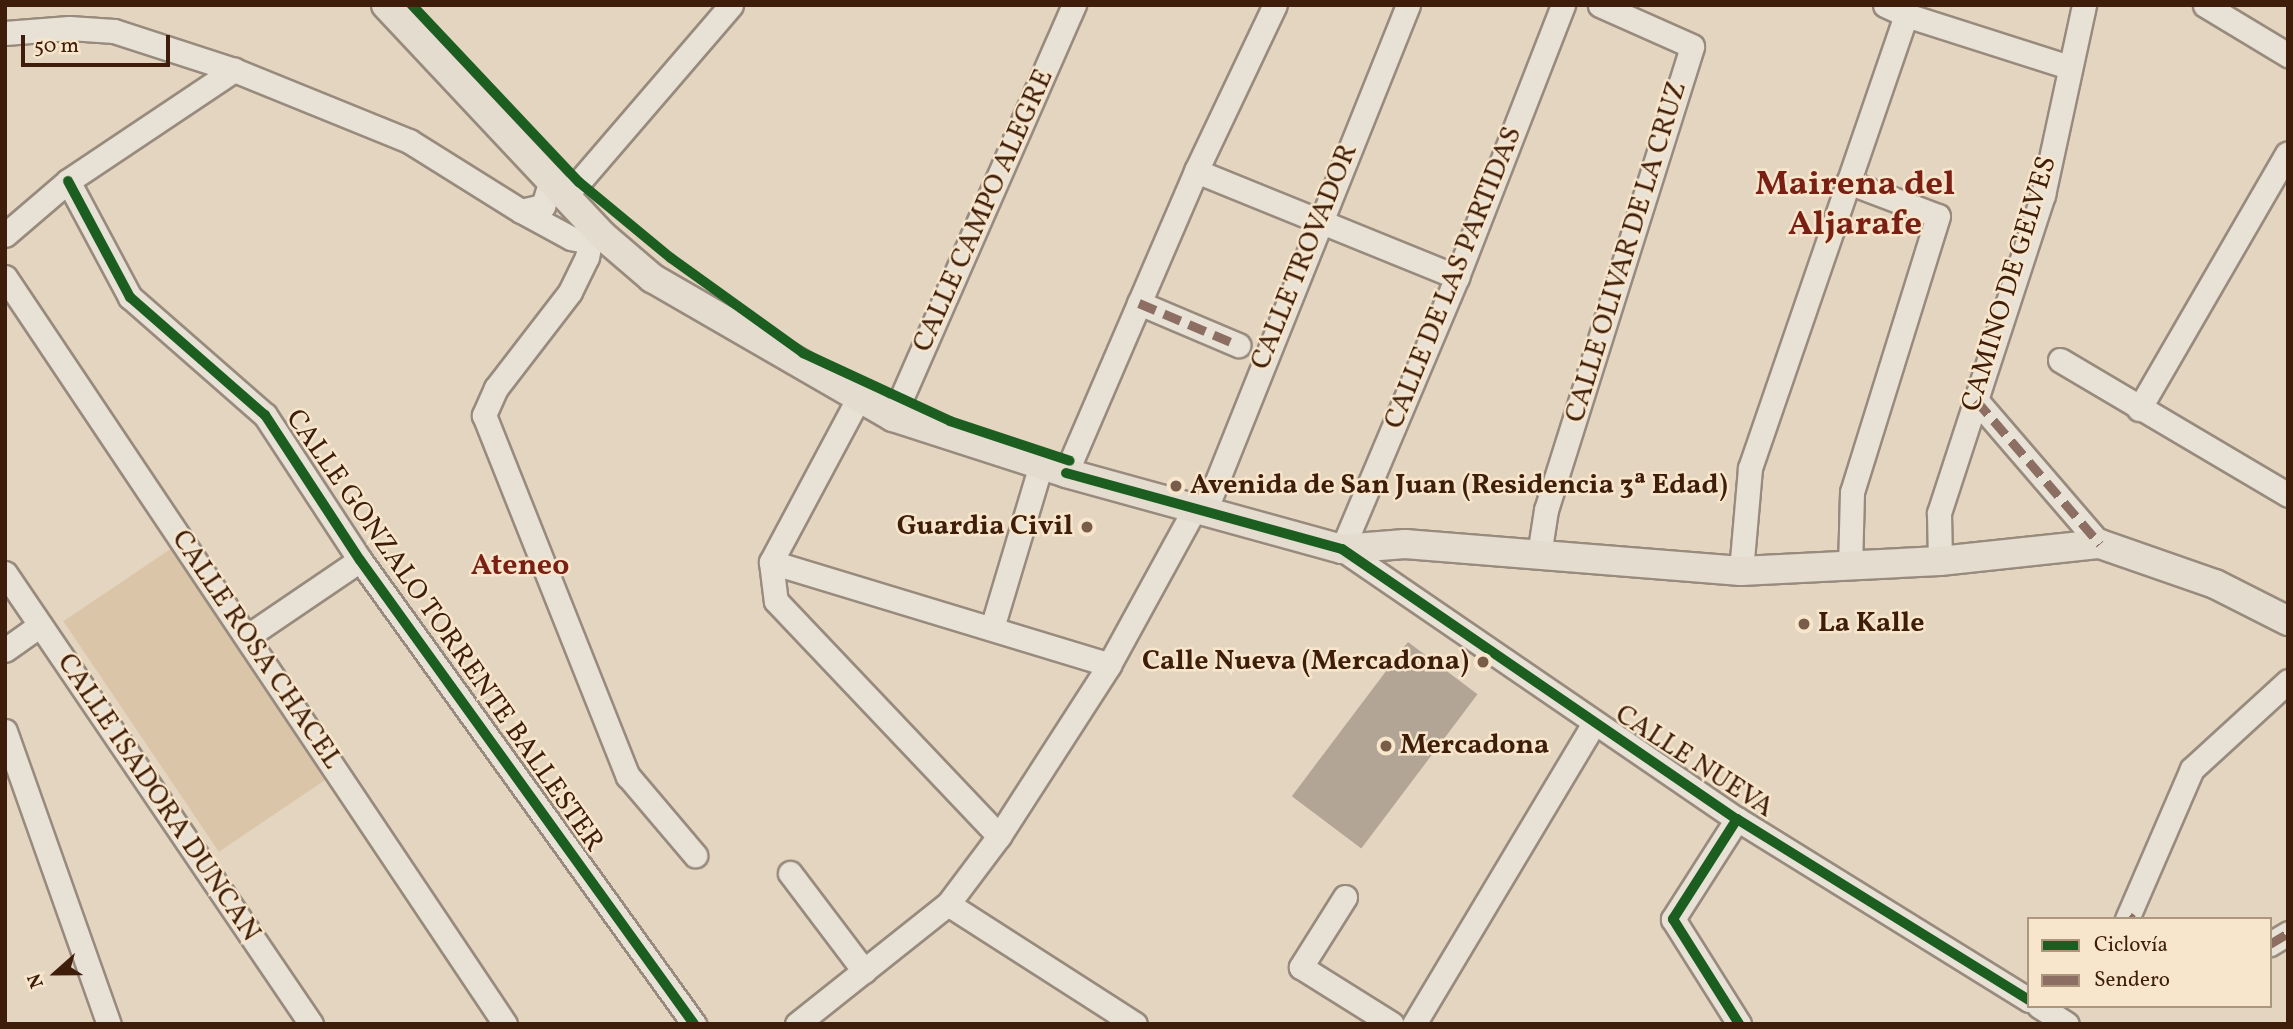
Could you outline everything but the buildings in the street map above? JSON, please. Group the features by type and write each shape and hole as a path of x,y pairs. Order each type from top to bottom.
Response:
{"main road":[{"path":"386,5 557,187 597,239 652,278 893,417 1053,469 1342,549 1405,544 1741,571 1940,561 2100,544 2215,584 2288,621"}],"street":[{"path":"521,212 542,206 557,187 579,183 731,5"},
{"name":"CALLE CAMPO ALEGRE","path":"893,417 1074,5"},
{"path":"992,628 1053,469 1139,303 1196,171 1275,5"},
{"name":"CALLE TROVADOR","path":"797,1024 948,904 999,836 1109,666 1200,509 1408,5"},
{"name":"CALLE DE LAS PARTIDAS","path":"1342,549 1457,277 1563,5"},
{"name":"CALLE OLIVAR DE LA CRUZ","path":"1539,555 1546,510 1692,46 1600,5"},
{"path":"1885,5 1906,15 2068,67"},
{"name":"CAMINO DE GELVES","path":"1940,561 1939,513 2042,195 2068,67 2084,5"},
{"path":"2205,5 2288,55"},
{"path":"1741,571 1750,467 1906,15"},
{"path":"5,33 69,28 114,31 234,70 409,141 521,212 571,237 597,239 570,292 496,388 484,415 628,776 695,855"},
{"path":"5,235 68,181 234,70"},
{"path":"2139,409 2287,154"},
{"path":"1196,171 1457,277"},
{"name":"CALLE GONZALO TORRENTE BALLESTER","path":"68,181 130,297 265,415 360,560 694,1024"},
{"path":"1848,182 1938,216 1852,492 1850,567"},
{"name":"CALLE ROSA CHACEL","path":"5,277 248,636 505,1024"},
{"path":"1139,303 1238,345"},
{"path":"2060,360 2288,495"},
{"path":"858,399 771,562 776,601 999,836"},
{"path":"1976,400 2100,544"},
{"path":"1386,579 1391,563 1388,545"},
{"name":"CALLE NUEVA","path":"1342,549 1737,819 2027,999"},
{"name":"CALLE GONZALO TORRENTE BALLESTER","path":"248,636 360,560"},
{"path":"771,562 1109,666"},
{"name":"CALLE ISADORA DUNCAN","path":"5,573 311,1024"},
{"path":"5,650 12,642 40,625"},
{"path":"2130,917 2192,769 2288,681"},
{"path":"1414,1024 1594,723"},
{"path":"5,731 109,1024"},
{"path":"1737,819 1673,919 1739,1024"},
{"path":"790,873 864,971"},
{"path":"1345,897 1301,967 1392,1024"},
{"path":"948,904 1135,1024"},
{"path":"2272,943 2288,933"}],"shaded area":[{"path":"172,548 327,778 219,852 63,621"}],"marked path":[{"path":"1139,303 1238,345"},
{"path":"1976,400 2100,544"},
{"path":"2272,943 2288,933"}],"cycle path":[{"path":"412,5 579,182 671,258 803,353 950,421 1070,461"},
{"path":"68,181 130,297 265,415 360,560 694,1024"},
{"path":"1066,473 1342,549 1737,819 2027,999"},
{"path":"1737,819 1673,919 1739,1024"}],"place":[{"name":"Avenida de San Juan (Residencia 3ª Edad)","path":"1176,486"},
{"name":"Guardia Civil","path":"1087,527"},
{"name":"La Kalle","path":"1804,624"},
{"name":"Calle Nueva (Mercadona)","path":"1483,662"},
{"name":"Mercadona","path":"1386,746"}],"district":[{"name":"Mairena del Aljarafe","path":"1855,205"},
{"name":"Ateneo","path":"520,566"}]}
